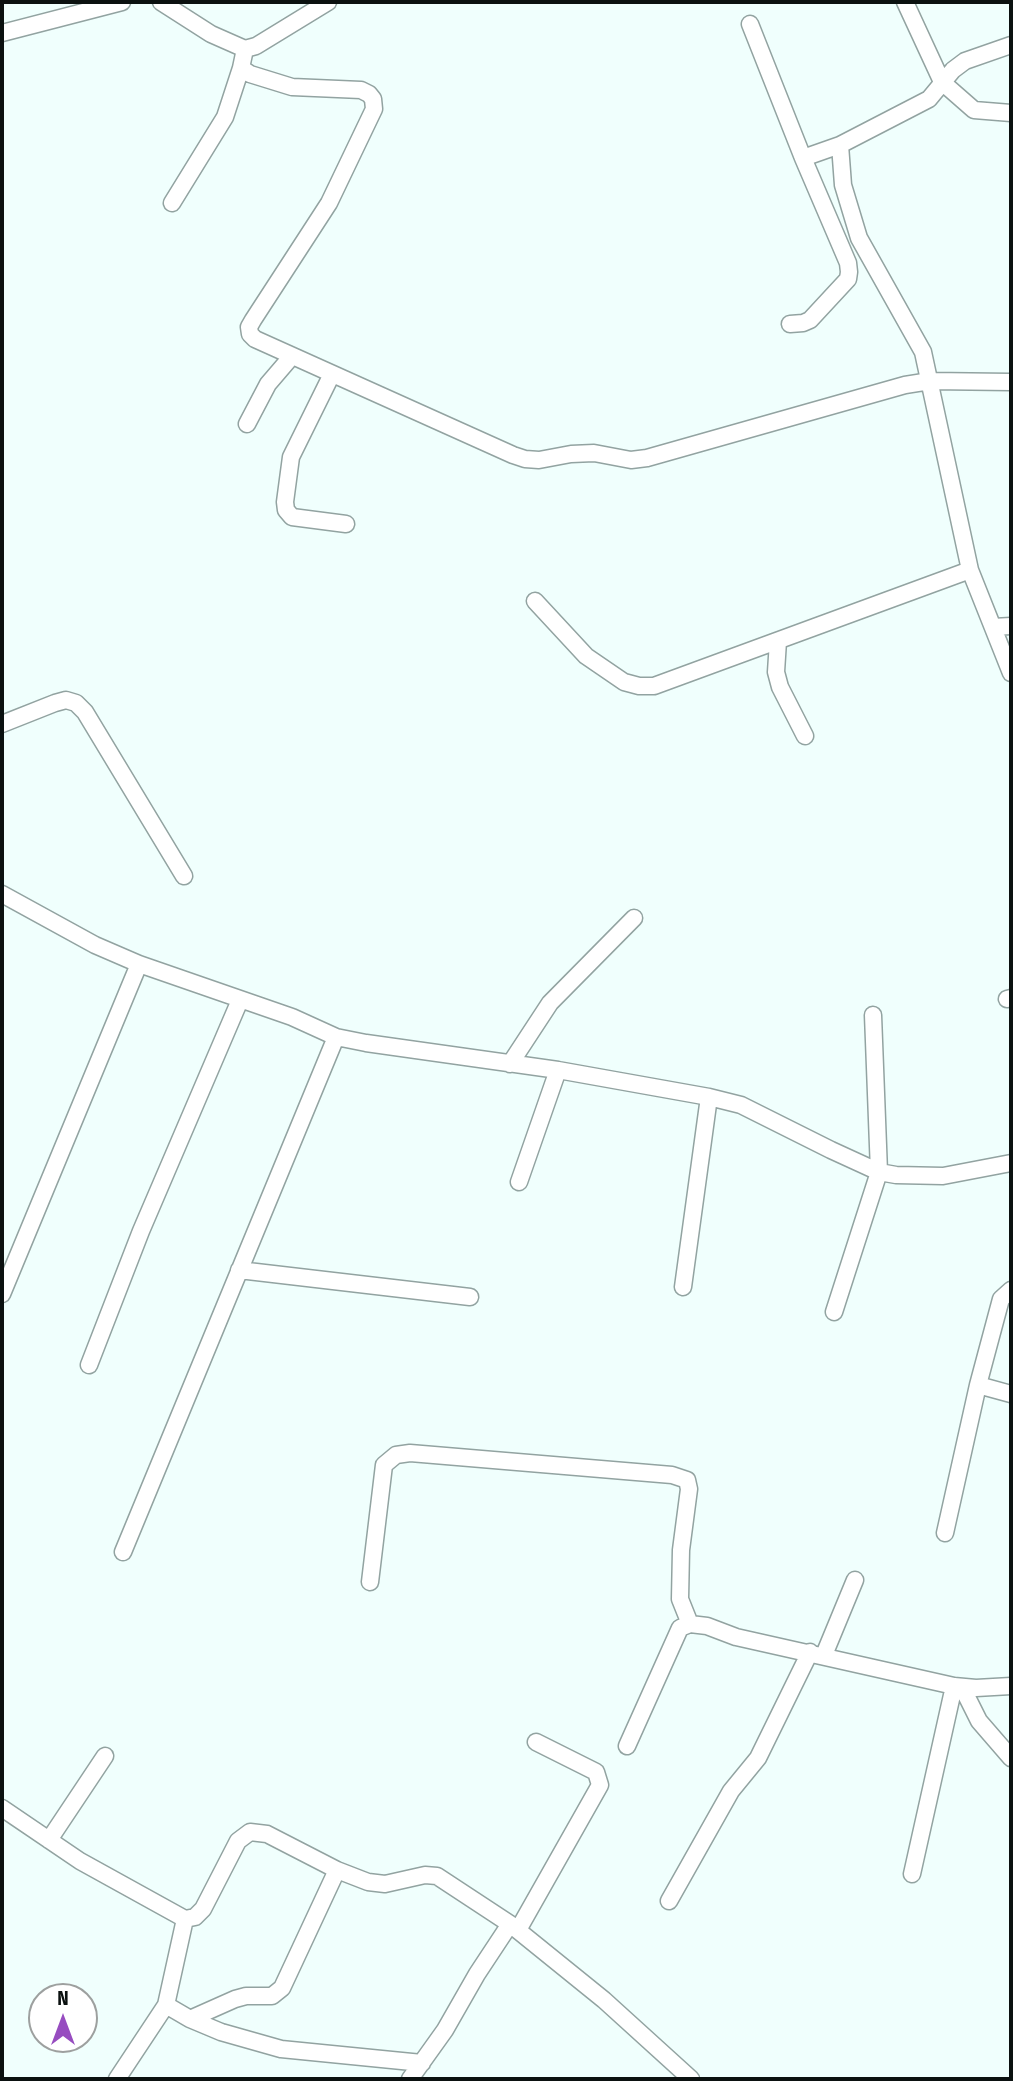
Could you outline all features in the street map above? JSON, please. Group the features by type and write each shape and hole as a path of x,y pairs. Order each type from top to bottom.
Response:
{"street":[{"path":"2,33 122,2"},
{"path":"160,2 211,34 245,50 328,2"},
{"path":"905,2 942,82 974,110 1011,113"},
{"path":"750,23 848,263 848,279 810,320 790,324"},
{"path":"803,158 840,145 929,99 953,70 965,61 1011,45"},
{"path":"172,203 225,117 245,50"},
{"path":"241,68 264,79 292,87 361,90 373,99 374,108 329,203 249,327 250,334 255,339 513,455 539,460 594,453 631,460 647,458 905,385 930,381 1011,382"},
{"path":"840,145 843,186 859,238 923,352 970,570 1011,673"},
{"path":"247,424 268,384 292,356"},
{"path":"332,374 291,457 285,502 286,510 292,517 345,524"},
{"path":"535,601 586,656 624,682 654,686 970,570"},
{"path":"993,627 1011,626"},
{"path":"778,641 776,672 780,687 806,736"},
{"path":"2,724 55,703 66,700 76,703 85,712 184,876"},
{"path":"2,894 67,932 139,964 292,1017 336,1037 558,1070 709,1097 741,1105 880,1172 896,1175 943,1176 1011,1163"},
{"path":"510,1064 550,1003 634,918"},
{"path":"2,1294 139,964"},
{"path":"89,1365 141,1231 240,1000"},
{"path":"834,1312 880,1172 873,1015"},
{"path":"123,1552 336,1037"},
{"path":"519,1182 558,1070"},
{"path":"683,1287 709,1097"},
{"path":"239,1270 470,1297"},
{"path":"945,1533 978,1385 1001,1299 1011,1290"},
{"path":"978,1385 1011,1394"},
{"path":"370,1582 384,1465 396,1455 410,1452 672,1475 687,1480 689,1489 681,1550 680,1600 690,1624"},
{"path":"669,1901 731,1791 758,1758 855,1580"},
{"path":"627,1746 680,1628 690,1624 706,1626 736,1637 958,1686 1011,1686"},
{"path":"958,1686 979,1721 1011,1758"},
{"path":"912,1874 958,1686"},
{"path":"410,2079 445,2030 477,1974 514,1927 600,1785 596,1772 536,1742"},
{"path":"49,1840 105,1756"},
{"path":"2,1808 102,1874 185,1919 195,1917 203,1909 238,1842 250,1832 267,1834 337,1870 368,1882 386,1884 425,1875 438,1876 514,1927 604,2000 691,2079"},
{"path":"190,2019 235,1999 246,1996 272,1996 282,1988 337,1870"},
{"path":"117,2079 166,2005 185,1919"},
{"path":"166,2005 221,2032 281,2049 422,2063"}]}
